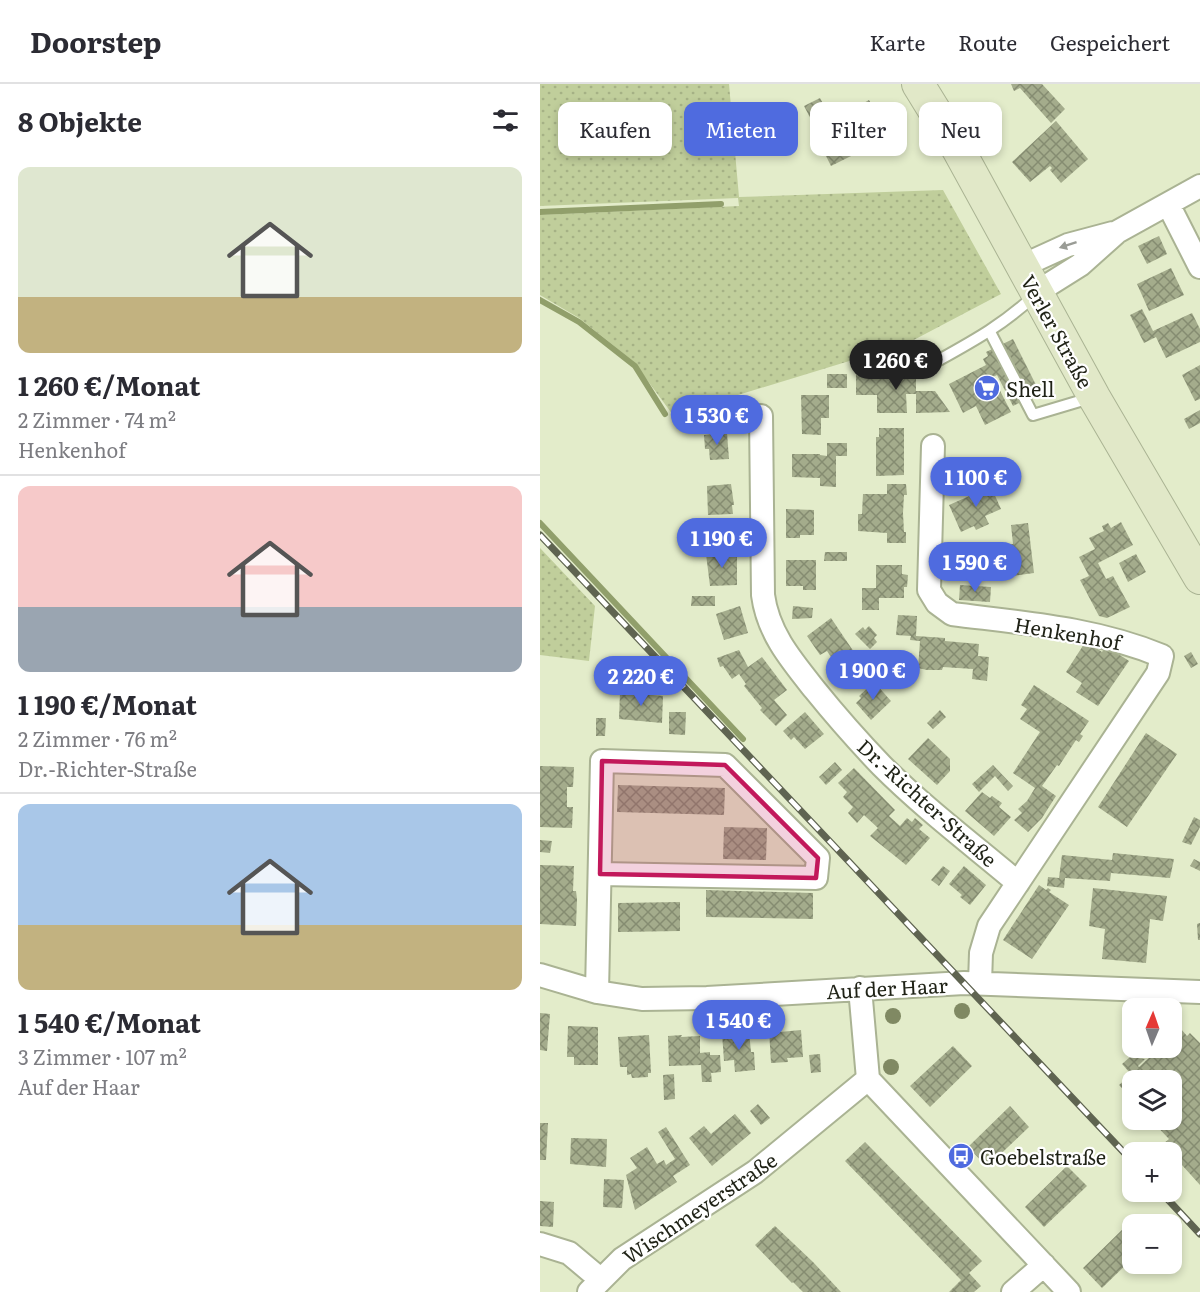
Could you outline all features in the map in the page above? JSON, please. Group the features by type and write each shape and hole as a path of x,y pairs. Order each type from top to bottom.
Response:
{"main road":[{"name":"Verler Straße","path":"918,84 958,149 1094,396 1200,578"}],"street":[{"path":"1030,279 1080,265 1117,232 1200,186"},
{"path":"1168,204 1200,267"},
{"path":"1030,279 1068,245 1117,232"},
{"name":"Dr.-Richter-Straße","path":"761,416 763,595 765,614 774,634 838,718 883,766 1018,883"},
{"name":"Henkenhof","path":"933,446 929,590 937,603 952,615 1078,630 1133,644 1162,656 1158,673 1018,883"},
{"path":"597,992 602,761 725,765 818,858 816,878 600,874"},
{"path":"980,983 981,952 989,926 1018,883"},
{"name":"Auf der Haar","path":"540,975 597,992 642,999 707,998 980,983 1200,992"},
{"path":"860,988 868,1079 1069,1292"},
{"name":"Wischmeyerstraße","path":"595,1286 622,1259 755,1172 868,1079"},
{"path":"540,1244 569,1253 595,1286"},
{"path":"1013,1292 1044,1265"}],"lane":[{"path":"939,360 990,332 1019,310 1030,279"},
{"path":"990,332 1033,415 1094,396"}],"highlighted area":[{"path":"602,761 725,765 818,858 816,878 600,874"}],"green space":[{"path":"540,84 729,84 731,102 684,102 684,156 735,156 739,197 943,190 1001,294 908,343 673,415 633,361 579,318 540,295 540,215 739,206 738,198 540,206"},
{"path":"540,548 595,606 589,661 540,655"}],"building":[{"path":"1011,84 1042,84 1065,109 1051,123 1020,88 1014,91"},
{"path":"810,103 810,117 804,106"},
{"path":"1056,121 1088,159 1061,183 1050,170 1052,168 1050,166 1030,182 1012,162"},
{"path":"826,156 851,156 831,166"},
{"path":"1159,236 1167,254 1147,264 1138,246"},
{"path":"1171,268 1184,295 1149,311 1137,284"},
{"path":"1142,309 1153,331 1192,313 1200,329 1200,342 1166,358 1156,337 1144,343 1130,315"},
{"path":"1013,339 1040,393 1013,406 997,375 993,377 1011,412 985,425 976,406 963,413 949,384 986,365 983,359 988,356 986,352"},
{"path":"1200,365 1200,399 1195,401 1182,375"},
{"path":"877,366 906,366 906,379 916,379 916,391 935,391 950,412 916,413 916,394 906,394 907,413 877,413 877,395 856,395 856,372 877,372"},
{"path":"827,374 847,374 847,388 827,388"},
{"path":"801,395 829,395 829,418 821,418 821,435 802,434"},
{"path":"1200,410 1200,423 1189,429 1184,419"},
{"path":"710,417 711,428 691,429 690,418"},
{"path":"879,428 904,428 904,475 876,476 876,437 879,437"},
{"path":"727,433 729,459 710,460 709,449 705,449 704,435"},
{"path":"827,443 847,443 847,456 836,456 836,487 820,486 820,478 792,477 792,454 827,456"},
{"path":"988,480 1001,509 985,516 989,524 976,530 974,526 961,532 949,505 974,494 971,488"},
{"path":"731,484 733,514 708,515 707,486"},
{"path":"887,484 906,484 907,495 904,495 903,513 906,543 887,543 887,533 858,531 858,514 862,514 863,494 887,494"},
{"path":"786,509 814,510 814,535 786,538"},
{"path":"719,521 720,545 703,545 703,536 699,536 698,522"},
{"path":"1121,522 1133,545 1098,563 1106,579 1113,576 1130,607 1107,618 1099,616 1080,580 1089,576 1079,557 1095,549 1089,538 1104,531 1102,526 1108,523 1111,528"},
{"path":"1028,523 1034,573 998,578 994,546 1013,544 1011,525"},
{"path":"825,552 847,552 847,561 824,561"},
{"path":"737,553 737,585 710,586 706,554"},
{"path":"1136,554 1146,572 1128,582 1119,563"},
{"path":"786,560 816,560 816,590 803,590 803,586 786,586"},
{"path":"876,565 902,565 902,574 908,575 907,587 904,587 904,598 879,598 879,610 862,610 862,588 876,588"},
{"path":"960,585 991,587 990,602 959,600"},
{"path":"692,596 715,596 715,606 691,606"},
{"path":"740,606 748,633 724,640 716,614"},
{"path":"793,606 813,608 812,618 792,619"},
{"path":"898,615 917,616 916,636 979,644 978,656 989,657 987,681 972,679 973,669 943,667 942,670 927,670 918,668 920,641 910,640 911,636 896,635"},
{"path":"831,618 856,655 838,668 827,651 820,655 807,636"},
{"path":"869,626 877,635 874,638 877,642 870,649 855,634 863,627 865,630"},
{"path":"1086,641 1102,652 1106,646 1129,661 1098,706 1076,692 1082,683 1066,672"},
{"path":"739,650 748,667 762,657 787,690 774,700 787,715 776,726 760,710 762,708 744,686 746,684 739,674 732,679 723,666 720,667 717,658"},
{"path":"1191,652 1198,664 1191,668 1184,656"},
{"path":"874,682 891,701 871,720 856,703 861,698 859,696"},
{"path":"1034,685 1089,721 1080,734 1083,736 1079,742 1076,740 1042,786 1056,796 1042,818 1028,832 1014,820 1022,813 1018,809 1027,801 1035,788 1013,773 1040,732 1020,719 1027,709 1021,705"},
{"path":"620,692 663,696 662,723 619,719"},
{"path":"940,710 946,717 933,729 927,723"},
{"path":"669,712 686,712 685,735 669,734"},
{"path":"805,712 824,734 805,749 794,737 791,740 783,731"},
{"path":"596,718 606,718 605,736 596,736"},
{"path":"1146,733 1177,754 1127,827 1098,807"},
{"path":"928,738 950,759 950,771 937,785 908,759"},
{"path":"835,762 842,770 826,785 819,777"},
{"path":"993,765 1013,786 1008,791 995,776 979,792 972,784"},
{"path":"540,766 574,767 573,787 567,787 567,807 573,807 572,828 540,827"},
{"path":"854,768 895,810 889,816 900,826 907,818 912,822 915,818 923,825 919,829 930,838 906,865 870,836 878,828 864,815 857,823 848,813 853,807 843,797 847,792 838,783"},
{"path":"618,785 725,788 724,815 617,812"},
{"path":"982,792 1002,803 999,807 1011,817 994,836 965,811"},
{"path":"1194,817 1200,820 1200,827 1191,845 1182,842"},
{"path":"724,827 767,828 766,860 723,859"},
{"path":"540,840 552,841 550,853 540,852"},
{"path":"1113,853 1174,859 1170,878 1111,873 1110,881 1065,878 1064,888 1047,886 1048,877 1059,878 1062,855 1112,860"},
{"path":"1194,859 1200,862 1200,871 1190,866"},
{"path":"540,865 574,866 573,891 576,891 577,899 576,926 540,924"},
{"path":"943,866 950,871 939,886 931,880"},
{"path":"964,866 986,885 970,905 949,884"},
{"path":"1039,885 1046,890 1048,888 1051,890 1049,892 1069,905 1032,959 1003,940"},
{"path":"1093,888 1167,896 1163,921 1150,919 1146,963 1102,959 1105,929 1089,926"},
{"path":"706,890 813,893 813,919 706,917"},
{"path":"680,902 680,931 618,932 618,903"},
{"path":"1200,923 1200,940 1198,940 1197,924"},
{"path":"540,1013 550,1014 547,1051 540,1050"},
{"path":"568,1026 598,1027 598,1065 574,1065 574,1057 567,1057"},
{"path":"780,1029 780,1032 801,1030 803,1057 787,1058 788,1062 771,1063 769,1030"},
{"path":"1182,1030 1187,1036 1190,1033 1200,1043 1200,1185 1182,1165 1182,1142 1165,1142 1169,1139 1160,1130 1182,1130 1182,1070 1127,1070 1122,1064 1129,1058 1145,1059 1139,1067 1149,1058 1182,1058"},
{"path":"749,1031 755,1070 735,1072 734,1060 724,1061 722,1033"},
{"path":"649,1035 651,1073 648,1073 648,1077 632,1078 631,1074 627,1075 627,1067 620,1067 618,1037"},
{"path":"682,1035 681,1037 700,1036 700,1053 710,1052 710,1055 720,1055 721,1072 711,1073 712,1082 702,1082 701,1065 669,1066 668,1036"},
{"path":"953,1046 972,1066 930,1107 910,1086"},
{"path":"820,1054 821,1072 811,1073 809,1055"},
{"path":"674,1074 675,1099 664,1100 663,1075"},
{"path":"758,1104 770,1118 761,1125 750,1111"},
{"path":"1010,1106 1029,1127 987,1167 968,1147"},
{"path":"735,1114 751,1133 712,1166 689,1138 704,1126 711,1134"},
{"path":"540,1123 548,1123 546,1160 540,1160"},
{"path":"666,1127 690,1165 673,1176 677,1182 635,1210 626,1175 637,1168 630,1158 647,1147 657,1164 664,1160 666,1165 675,1159 658,1132"},
{"path":"571,1138 607,1139 606,1167 570,1164"},
{"path":"865,1142 982,1261 969,1273 981,1286 974,1292 949,1292 961,1280 845,1161"},
{"path":"1067,1166 1087,1186 1044,1227 1025,1207"},
{"path":"604,1179 624,1180 622,1208 603,1207"},
{"path":"540,1201 554,1202 553,1227 540,1226"},
{"path":"775,1226 841,1292 803,1292 792,1283 755,1245"},
{"path":"1122,1230 1122,1269 1102,1288 1083,1268"}],"waterway":[{"path":"540,212 721,204"},
{"path":"540,300 579,322 635,366 665,414"},
{"path":"540,523 743,739"}],"railway":[{"path":"540,535 1122,1150"},
{"path":"1170,1202 1200,1234"}],"place":[{"name":"Shell","path":"987,388"},
{"name":"Goebelstraße","path":"961,1156"}]}
